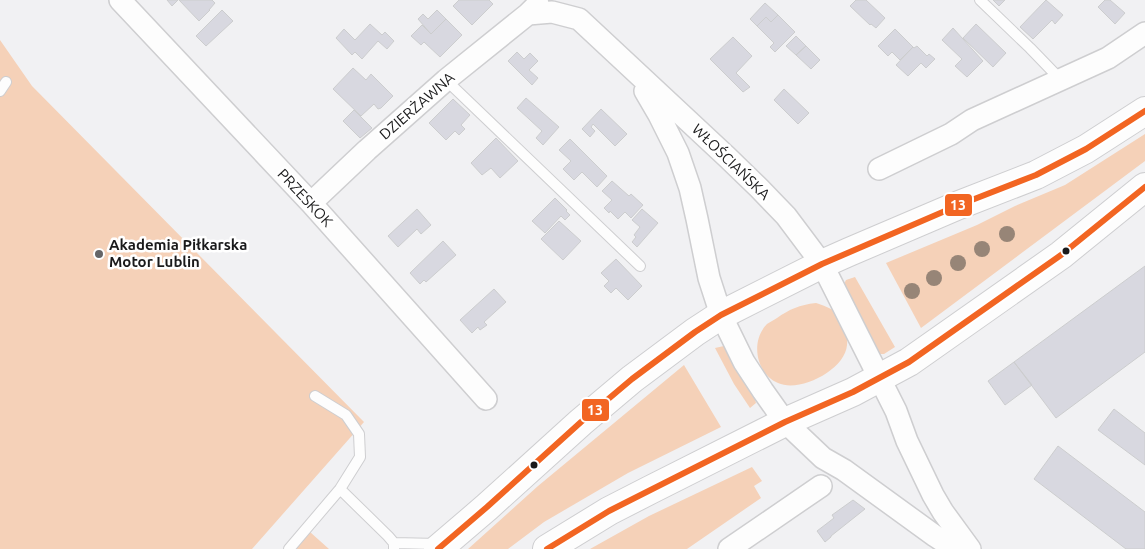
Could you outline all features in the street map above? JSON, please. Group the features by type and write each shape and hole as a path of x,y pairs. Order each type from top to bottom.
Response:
{"main road":[{"path":"441,546 632,379 690,335 721,315 822,264 959,204 1036,175 1086,149 1145,111"},
{"path":"547,549 609,511 785,422 854,392 909,362 1053,260 1145,187"}],"street":[{"name":"PRZESKOK","path":"120,0 311,203 486,399"},
{"name":"DZIERŻAWNA","path":"311,203 446,80 535,7"},
{"name":"WŁOŚCIAŃSKA","path":"535,7 579,19 727,157 786,216 822,264 880,378"},
{"path":"879,169 950,134 972,120 1108,58 1145,33"},
{"name":"WŁOŚCIAŃSKA","path":"632,69 659,115 678,153 690,188 709,278 721,315 744,362 785,422"},
{"path":"880,378 896,410 907,441 933,494 970,549"},
{"path":"785,422 823,458 844,470 955,549"},
{"path":"729,549 821,486"}],"lane":[{"path":"980,0 1060,80"},
{"path":"446,80 640,266"},
{"path":"289,549 340,489 360,457 359,434 346,415 315,396"},
{"path":"340,489 394,546 441,546"}],"shaded area":[{"name":"Akademia Piłkarska Motor Lublin","path":"0,40 32,86 364,422 252,549 0,549"},
{"path":"1145,134 1145,161 921,328 886,263 977,225 1015,206 1065,185"},
{"path":"855,277 895,347 884,354 880,354 876,349 845,288 846,280"},
{"path":"816,303 834,311 842,323 847,339 844,354 830,371 809,382 798,385 778,383 771,379 760,365 757,348 758,339 767,324 800,306"},
{"path":"724,346 755,399 756,403 750,408 734,384 715,348"},
{"path":"684,365 721,427 628,473 544,522 508,549 468,549 538,486"},
{"path":"752,467 762,481 754,486 761,498 687,549 590,549 649,516"},
{"path":"310,532 329,549 296,549"}],"building":[{"path":"167,0 178,0 172,6"},
{"path":"179,0 212,0 215,3 199,21"},
{"path":"459,0 489,0 493,4 472,25 453,6"},
{"path":"856,0 866,0 885,18 876,28 870,25 850,6"},
{"path":"993,0 1005,0 999,6"},
{"path":"1046,0 1063,15 1055,24 1052,20 1033,39 1020,27"},
{"path":"1105,0 1110,0 1125,13 1115,24 1098,7"},
{"path":"765,3 778,15 771,22 766,17 757,26 750,19"},
{"path":"222,10 233,21 206,46 196,36"},
{"path":"437,10 446,19 431,34 418,19 423,14 428,19"},
{"path":"778,15 795,32 775,52 770,47 774,43 757,26 766,17 771,22"},
{"path":"446,19 462,35 440,57 424,42 421,45 411,36 422,25 431,34"},
{"path":"370,24 382,35 385,32 394,41 387,49 378,41 362,59 355,52 352,55 336,38 344,29 355,40"},
{"path":"976,24 1006,53 993,67 963,38"},
{"path":"953,28 983,61 967,77 955,66 962,59 942,40"},
{"path":"895,29 913,47 900,60 892,52 888,56 878,46"},
{"path":"796,36 806,46 796,55 786,46"},
{"path":"733,37 752,56 736,73 750,87 743,92 710,59"},
{"path":"806,46 820,60 811,69 796,55"},
{"path":"917,46 927,56 929,54 935,59 926,68 921,63 908,76 896,65 913,47"},
{"path":"517,52 524,59 530,53 538,61 529,70 538,78 532,85 508,61"},
{"path":"353,68 366,80 371,74 393,96 381,108 378,109 374,104 361,116 333,89"},
{"path":"784,89 809,113 798,124 774,100"},
{"path":"526,98 559,127 543,145 536,138 542,131 517,108"},
{"path":"453,99 470,115 461,125 465,129 459,135 455,131 446,140 429,123"},
{"path":"601,109 627,134 615,146 593,124 591,127 595,131 590,137 582,129"},
{"path":"354,110 372,128 360,138 343,121"},
{"path":"496,138 518,161 500,178 491,168 482,175 471,163"},
{"path":"570,139 607,176 597,187 582,172 574,180 563,169 571,161 559,150"},
{"path":"612,181 643,205 631,218 625,212 618,219 604,208 612,200 602,191"},
{"path":"555,198 570,215 565,220 561,216 545,233 532,221"},
{"path":"417,209 431,225 421,234 417,229 398,247 388,236"},
{"path":"642,209 658,223 637,247 632,242 636,237 634,235 640,227 632,220"},
{"path":"559,221 581,241 563,260 541,239"},
{"path":"443,241 456,255 426,282 424,280 420,284 410,273"},
{"path":"616,259 642,286 628,300 616,288 611,293 604,286 609,281 601,273"},
{"path":"1145,266 1145,352 1056,418 1014,362"},
{"path":"494,289 506,302 484,322 487,325 480,330 478,327 472,333 460,320"},
{"path":"1014,362 1032,385 1005,405 988,381"},
{"path":"1114,409 1145,433 1145,465 1098,430"},
{"path":"1058,446 1145,512 1145,549 1126,549 1034,479"},
{"path":"853,500 865,509 825,542 817,531 834,518 832,515"}],"transit line":[{"name":"13","path":"438,549 632,379 721,315 822,264 959,205 1036,175 1086,149 1145,111"},
{"name":"13","path":"547,549 609,511 785,422 853,392 909,362 1061,255 1145,187"}],"place":[{"name":"Akademia Piłkarska Motor Lublin","path":"99,254"}]}
